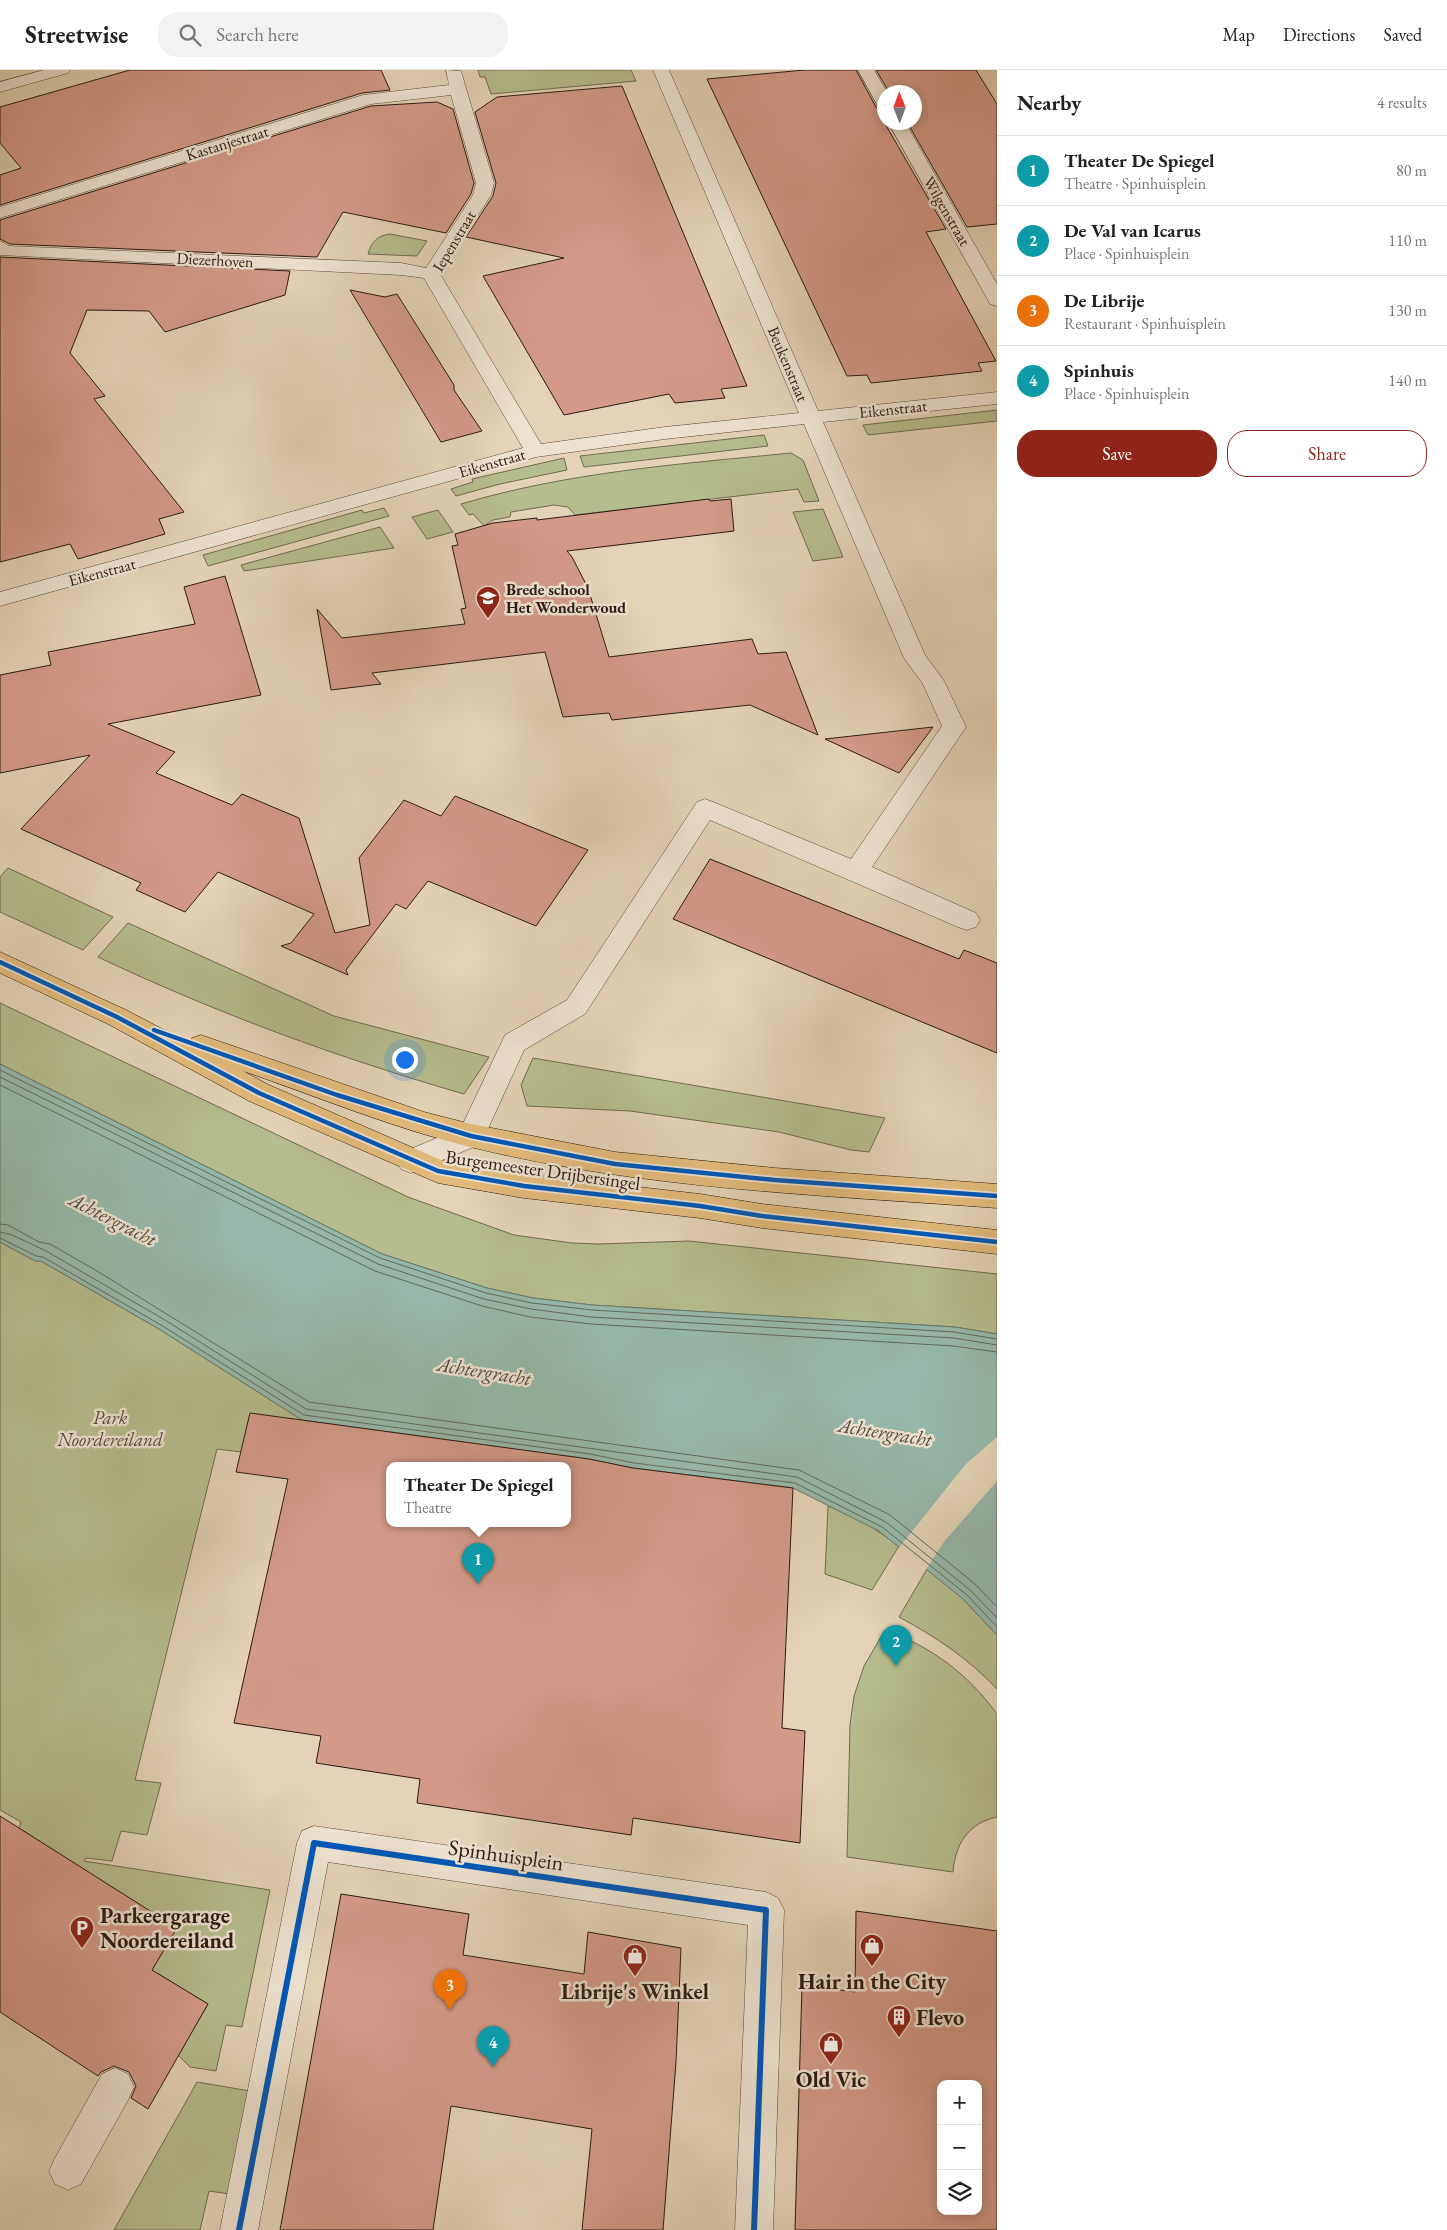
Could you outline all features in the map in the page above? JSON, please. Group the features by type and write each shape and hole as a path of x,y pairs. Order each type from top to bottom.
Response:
{"main road":[{"name":"Burgemeester Drijbersingel","path":"0,962 117,1017 259,1093 411,1161 438,1171 524,1186 700,1206 762,1216 997,1242"},
{"name":"Burgemeester Drijbersingel","path":"117,1017 337,1095 471,1136 615,1164 775,1180 997,1196"}],"street":[{"path":"0,88 62,70"},
{"name":"Iepenstraat","path":"453,70 485,183 482,195 431,274 535,451"},
{"name":"Beukenstraat","path":"666,70 810,417 915,658 934,681 954,727 856,871"},
{"path":"866,70 877,90"},
{"name":"Kastanjestraat","path":"0,213 368,99 458,89"},
{"name":"Wilgenstraat","path":"901,130 997,300"},
{"name":"Diezerhoven","path":"0,246 4,251 401,269 431,274"},
{"name":"Eikenstraat","path":"0,599 535,451 665,433 997,398"},
{"path":"411,1161 471,1136 514,1043 576,1007 705,808 967,920"},
{"name":"Spinhuisplein","path":"239,2230 314,1843 766,1910 754,2230"},
{"path":"68,2171 114,2087"}],"green space":[{"path":"478,70 631,70 636,81 491,94 485,77 480,77"},
{"path":"390,234 427,241 417,256 368,254 376,240"},
{"path":"997,410 997,421 868,435 863,425"},
{"path":"764,435 768,446 584,467 580,456"},
{"path":"791,453 803,460 819,501 804,502 798,489 575,515 568,507 554,505 511,512 510,517 493,520 484,526 473,514 469,515 461,504 543,484 584,477"},
{"path":"564,458 567,470 500,484 456,496 451,489 473,482 472,479"},
{"path":"384,508 389,516 208,566 203,555 362,510 364,513"},
{"path":"823,509 843,557 813,561 793,512"},
{"path":"438,510 453,532 427,539 412,517"},
{"path":"380,527 394,548 244,571 241,565"},
{"path":"8,868 113,917 83,950 0,912 0,877"},
{"path":"128,923 334,1016 489,1057 464,1094 324,1050 278,1033 187,997 98,957"},
{"path":"0,1003 408,1197 514,1235 572,1243 598,1244 689,1241 997,1274 997,1334 955,1327 592,1305 533,1298 487,1288 382,1254 0,1064"},
{"path":"533,1058 885,1118 869,1152 851,1150 779,1132 630,1111 527,1106 521,1085"},
{"name":"Park Noordereiland","path":"0,1242 35,1261 41,1261 159,1329 302,1420 241,1452 217,1449 135,1780 161,1783 147,1835 121,1831 112,1861 86,1858 84,1861 270,1890 242,2027 226,2025 216,2071 190,2067 178,2055 208,2004 152,1970 176,1928 19,1828 21,1822 0,1810"},
{"path":"828,1506 863,1521 899,1546 872,1590 825,1574"},
{"path":"927,1569 963,1599 997,1635 997,1689 975,1667 951,1649 899,1617"},
{"path":"885,1630 918,1645 948,1663 974,1686 997,1714 997,1817 978,1824 965,1837 960,1844 953,1872 847,1857 850,1725 854,1696 864,1666"},
{"path":"197,2082 250,2091 230,2194 209,2191 200,2230 114,2230"}],"water":[{"name":"Achtergracht","path":"0,1064 382,1254 487,1288 533,1298 592,1305 955,1327 997,1334 997,1635 963,1599 879,1531 793,1488 633,1468 589,1459 302,1420 159,1329 41,1261 35,1261 0,1242"}],"pier":[{"path":"997,1437 997,1481 943,1543 925,1571 898,1549 965,1465"}],"building":[{"path":"130,70 381,70 390,90 362,93 0,205 0,175 21,168 0,143 0,107"},
{"path":"805,70 856,70 877,107 877,130 889,130 946,229 926,232 996,361 978,363 982,371 871,383 867,375 847,376 707,79"},
{"path":"876,70 976,70 997,104 997,224 967,227 912,130 922,130 922,85 885,85"},
{"path":"622,86 747,386 721,389 725,398 675,403 669,394 564,415 483,276 564,258 466,237 493,196 496,183 475,112 497,97"},
{"path":"437,102 453,109 474,183 471,194 446,233 343,212 317,257 10,244 0,239 0,220 371,106"},
{"path":"0,257 290,271 285,295 165,332 149,311 87,310 70,353 105,396 94,399 184,512 159,519 165,534 78,559 70,544 0,562"},
{"path":"350,290 385,297 397,294 454,385 454,390 482,431 441,442"},
{"path":"709,499 710,501 731,499 734,531 567,551 588,588 609,657 752,639 758,654 786,652 818,735 750,705 612,720 609,713 563,717 545,652 372,673 381,684 331,690 317,609 342,638 465,624 461,609 466,608 452,546 458,545 455,534 493,523 537,518 537,520"},
{"path":"225,576 261,695 108,724 175,752 156,773 232,805 242,794 299,818 335,933 370,925 359,858 404,800 441,816 455,796 588,850 536,926 428,881 406,909 396,904 346,970 348,975 281,946 291,943 314,914 218,872 185,912 136,890 141,883 21,829 90,755 0,773 0,675 51,665 48,652 195,624 184,587"},
{"path":"933,727 899,773 825,739"},
{"path":"710,859 959,959 964,950 997,963 997,1053 673,919"},
{"path":"250,1413 589,1459 633,1468 793,1488 782,1728 805,1731 800,1843 633,1818 631,1835 417,1803 420,1779 316,1763 321,1736 234,1723 288,1479 236,1472"},
{"name":"Parkeergarage Noordereiland","path":"0,1816 177,1928 152,1970 208,2004 148,2109 131,2098 136,2086 129,2072 114,2066 101,2072 98,2076 0,2012"},
{"path":"341,1894 469,1914 463,1955 584,1974 588,1932 681,1948 676,2062 663,2230 582,2230 592,2129 451,2106 433,2230 280,2230"},
{"name":"Flevo","path":"856,1911 997,1931 997,2230 795,2230 802,1985 855,1992"}],"cycle path":[{"path":"0,962 117,1017 259,1093 438,1171 524,1186 700,1206 762,1216 997,1242"},
{"path":"154,1030 337,1095 471,1136 615,1164 775,1180 997,1196"},
{"path":"239,2230 314,1843 766,1910 754,2230"}],"place":[{"name":"Brede school Het Wonderwoud","path":"488,619"},
{"name":"Theater De Spiegel","path":"478,1584"},
{"name":"De Val van Icarus","path":"896,1666"},
{"name":"Parkeergarage Noordereiland","path":"82,1949"},
{"name":"Hair in the City","path":"872,1967"},
{"name":"Librije's Winkel","path":"635,1977"},
{"name":"De Librije","path":"450,2010"},
{"name":"Flevo","path":"899,2038"},
{"name":"Old Vic","path":"831,2065"},
{"name":"Spinhuis","path":"493,2067"}]}
